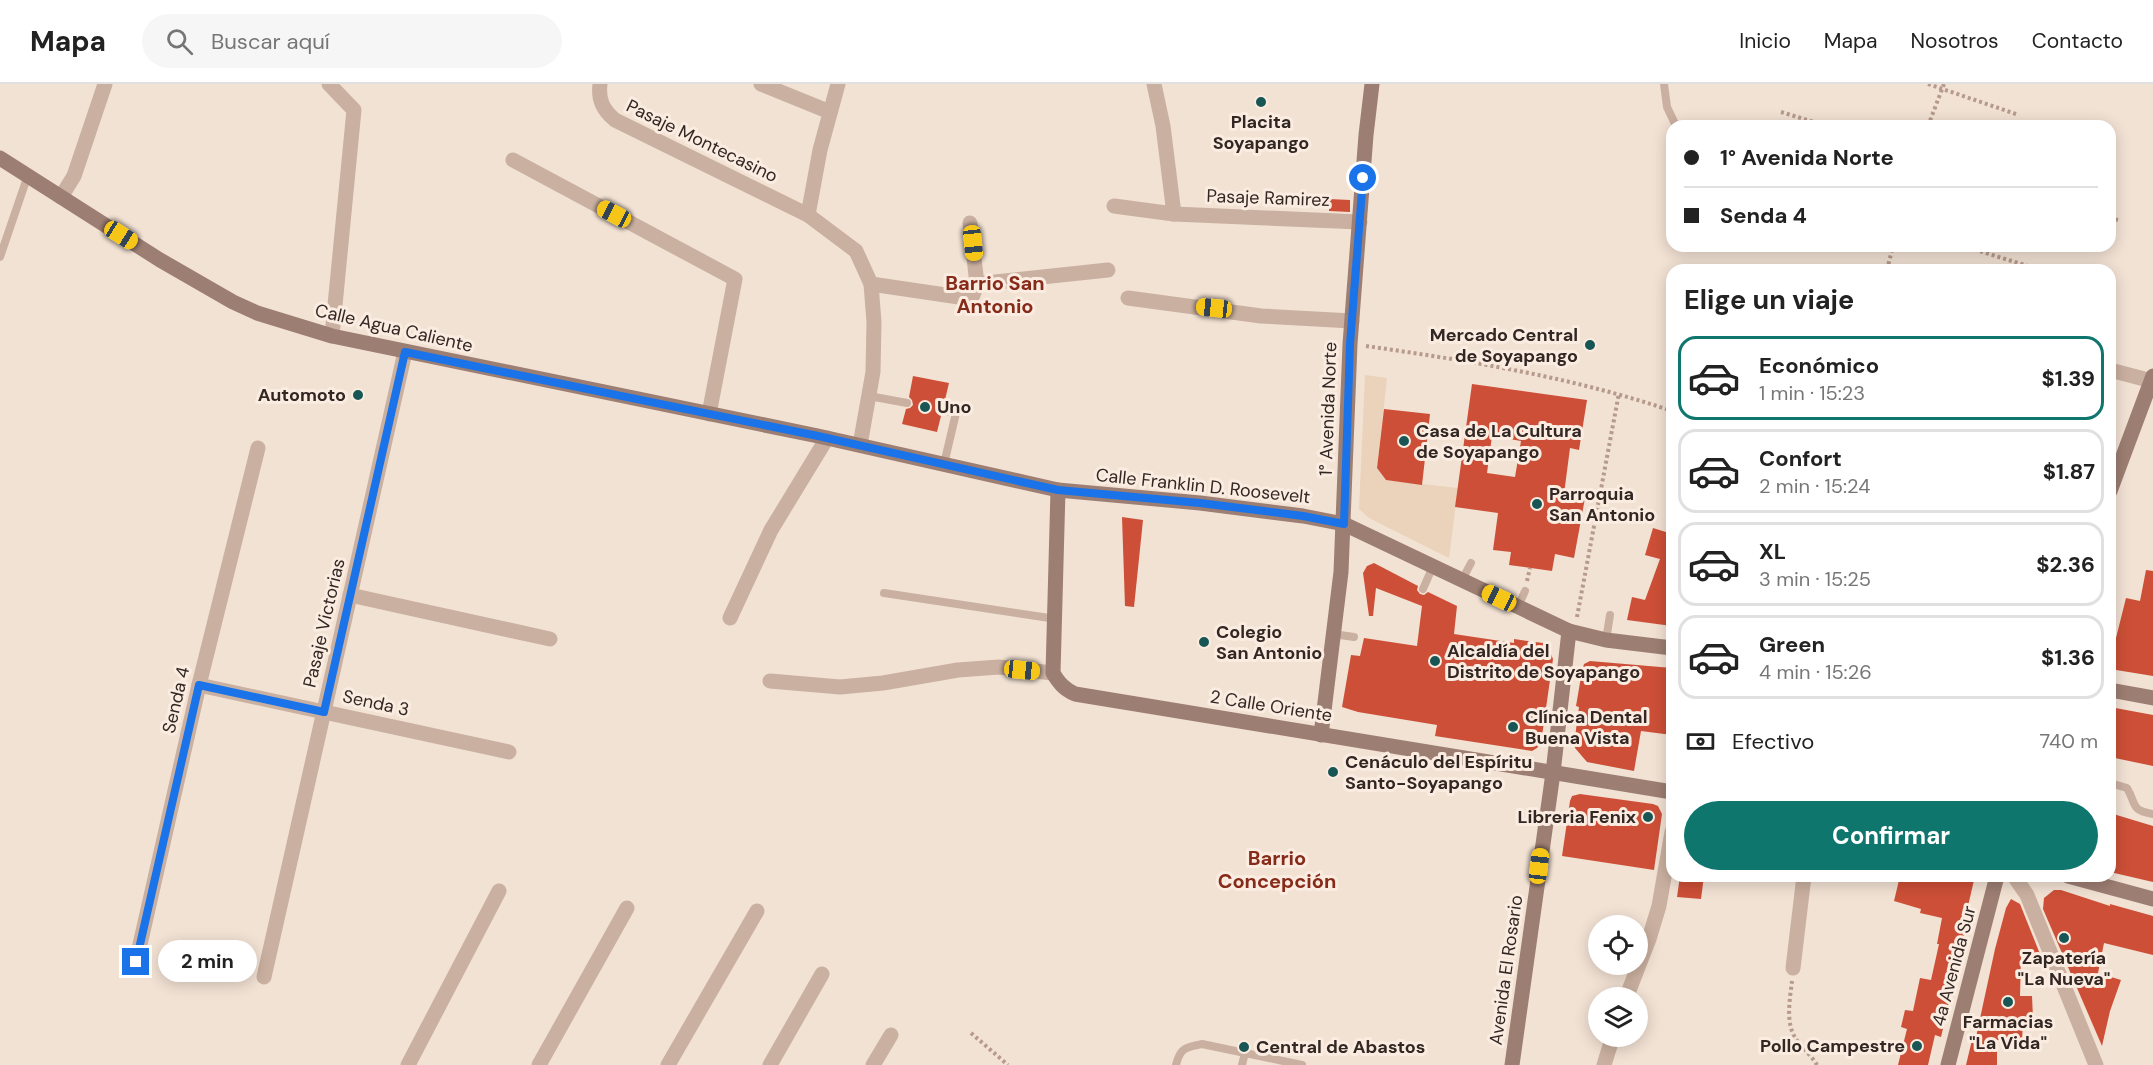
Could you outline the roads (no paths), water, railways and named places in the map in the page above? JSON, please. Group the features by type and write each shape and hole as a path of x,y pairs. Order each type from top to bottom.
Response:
{"main road":[{"name":"1° Avenida Norte","path":"1321,735 1341,572 1350,344 1372,84"},
{"name":"Calle Agua Caliente","path":"0,158 160,260 233,302 257,313 332,336 822,437"},
{"path":"2116,475 2152,379"},
{"name":"Calle Franklin D. Roosevelt","path":"822,437 1058,490 1200,503 1303,516 1344,524 1569,631 1606,640 1666,647"},
{"path":"1053,673 1058,490"},
{"name":"Avenida El Rosario","path":"1512,1065 1553,773 1569,631"},
{"name":"2 Calle Oriente","path":"1053,673 1059,684 1075,694 1666,791"},
{"path":"2116,691 2153,698"},
{"name":"4a Avenida Sur","path":"1948,1065 1995,882"},
{"path":"2090,882 2153,899"}],"street":[{"path":"62,197 74,176 105,84"},
{"path":"328,84 354,110 332,336"},
{"name":"Pasaje Montecasino","path":"600,84 604,110 615,120 808,215 856,251 872,284"},
{"path":"761,84 830,112"},
{"path":"808,215 820,150 838,84"},
{"path":"1154,84 1163,126 1174,214"},
{"path":"513,160 735,279 708,414"},
{"name":"Pasaje Ramirez","path":"1114,206 1174,214 1360,222"},
{"path":"860,445 874,362 872,284 959,297 973,295 977,284 970,223"},
{"path":"977,284 1108,270"},
{"path":"1128,298 1261,316 1352,321"},
{"name":"Pasaje Victorias","path":"264,977 405,352"},
{"path":"2116,370 2152,379"},
{"path":"730,618 771,530 822,437"},
{"name":"Senda 4","path":"136,962 199,685 258,448"},
{"path":"350,595 550,639"},
{"path":"770,681 840,687 883,683 968,669 999,667 1053,673"},
{"name":"Senda 3","path":"199,685 509,752"},
{"path":"1630,987 1659,906 1666,866"},
{"path":"1793,969 1803,882"},
{"path":"2018,882 2027,896 2096,1065"},
{"path":"408,1065 499,891"},
{"path":"538,1065 627,908"},
{"path":"668,1065 758,911"},
{"path":"770,1065 822,974"},
{"path":"873,1065 891,1035"},
{"path":"1604,1065 1610,1047"}],"lane":[{"path":"1665,84 1666,107 1673,120"},
{"path":"0,257 28,176"},
{"path":"869,396 907,403"},
{"path":"942,411 956,413 944,464"},
{"path":"1462,581 1472,563"},
{"path":"1423,589 1432,566"},
{"path":"1518,607 1525,591"},
{"path":"884,593 1056,619"},
{"path":"1606,640 1610,615"},
{"path":"1333,634 1354,637"},
{"path":"2116,785 2127,788 2139,812 2153,814"},
{"path":"1176,1065 1179,1054 1183,1050 1188,1046 1202,1044 1302,1065"},
{"path":"1242,1065 1245,1053"}],"place":[{"name":"Placita Soyapango","path":"1261,102"},
{"name":"Mercado Central de Soyapango","path":"1590,345"},
{"name":"Automoto","path":"358,395"},
{"name":"Uno","path":"925,407"},
{"name":"Casa de La Cultura de Soyapango","path":"1404,441"},
{"name":"Parroquia San Antonio","path":"1537,504"},
{"name":"Colegio San Antonio","path":"1204,642"},
{"name":"Alcaldía del Distrito de Soyapango","path":"1435,661"},
{"name":"Clínica Dental Buena Vista","path":"1513,727"},
{"name":"Cenáculo del Espíritu Santo-Soyapango","path":"1333,772"},
{"name":"Libreria Fenix","path":"1648,817"},
{"name":"Zapatería \"La Nueva\"","path":"2064,938"},
{"name":"Farmacias \"La Vida\"","path":"2008,1002"},
{"name":"Pollo Campestre","path":"1917,1046"},
{"name":"Central de Abastos","path":"1244,1047"}],"district":[{"name":"Barrio San Antonio","path":"995,294"},
{"name":"Barrio Concepción","path":"1277,870"}]}
